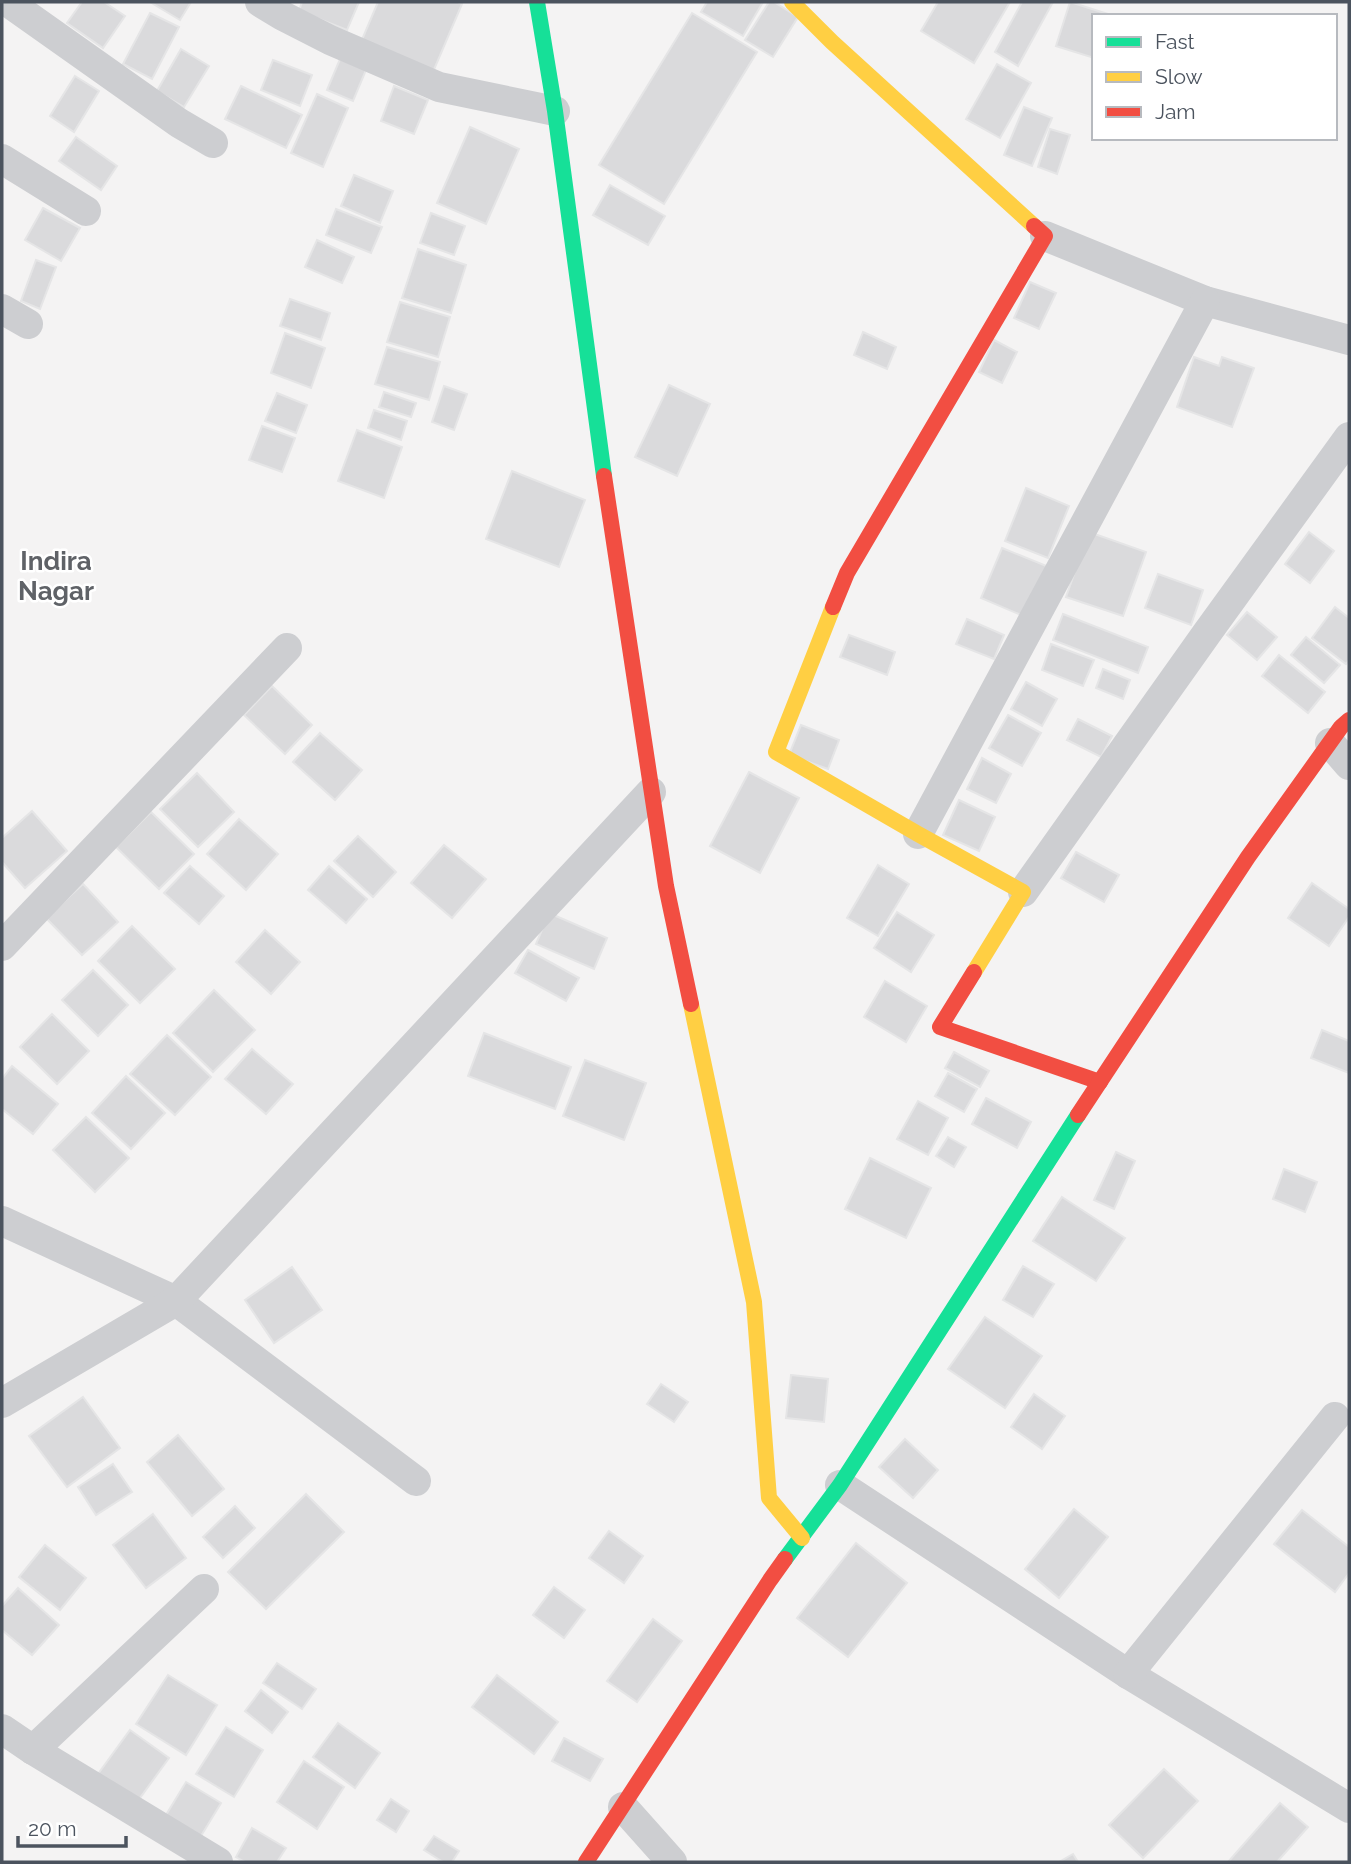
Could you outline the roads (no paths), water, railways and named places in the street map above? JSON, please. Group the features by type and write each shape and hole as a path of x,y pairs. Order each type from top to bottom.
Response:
{"street":[{"path":"9,2 179,123 213,143"},
{"path":"260,2 367,58 439,87 555,111"},
{"path":"537,2 555,111 616,561 666,886 754,1302 769,1498 802,1538"},
{"path":"792,2 832,42 1045,236 1205,301 1349,340"},
{"path":"2,159 86,211"},
{"path":"1023,892 776,752 847,573 1045,236"},
{"path":"918,834 1205,301"},
{"path":"2,309 28,324"},
{"path":"1100,1082 940,1027 1023,892 1349,437"},
{"path":"2,946 287,648"},
{"path":"586,1862 770,1580 840,1485 1248,857 1341,727 1349,720"},
{"path":"1330,743 1349,765"},
{"path":"2,1403 176,1301 651,792"},
{"path":"2,1221 176,1301 416,1481"},
{"path":"1128,1674 1335,1417"},
{"path":"840,1485 1128,1674 1349,1808"},
{"path":"33,1750 204,1589"},
{"path":"2,1729 218,1862"},
{"path":"623,1807 673,1862"}],"district":[{"name":"Indira Nagar","path":"56,576"}]}
